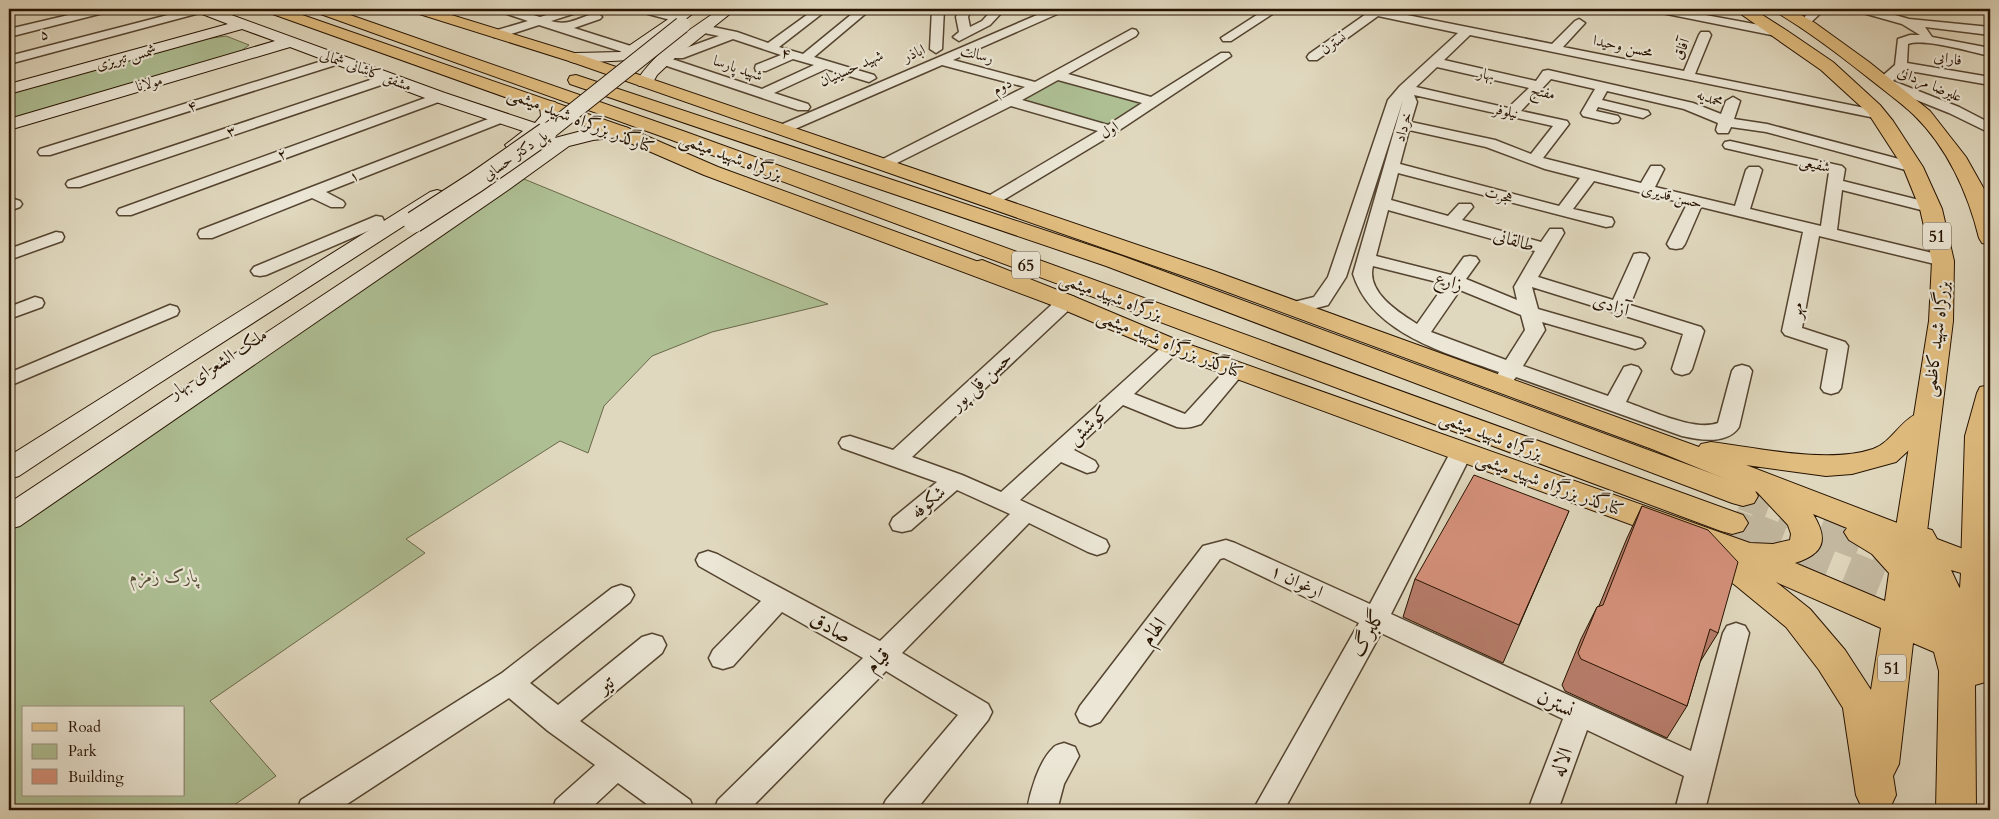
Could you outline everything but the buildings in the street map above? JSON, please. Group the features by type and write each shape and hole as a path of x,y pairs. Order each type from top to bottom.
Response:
{"main road":[{"name":"مشفق کاشانی شمالی","path":"203,9 439,97 532,130 556,136 562,142"},
{"name":"کنارگذر بزرگراه شهید میثمی","path":"272,9 620,132 711,171 1066,302 1173,347 1461,453 1667,526 1735,537 1898,621 1976,645"},
{"path":"311,9 360,13"},
{"name":"بزرگراه شهید میثمی","path":"320,9 360,13 705,122 1114,261 1742,485"},
{"path":"418,9 498,34 570,51 645,82 1106,240 1293,308 1506,376 1662,443 1742,485 1860,532 1883,546 1984,569"},
{"path":"645,82 647,76 661,61 690,22 707,9"},
{"path":"661,61 634,64 625,60 629,54 690,22 720,9"},
{"path":"690,22 729,9"},
{"name":"بزرگراه شهید کاظمی","path":"1743,9 1781,32 1827,66 1880,115 1913,167 1929,206 1943,261 1942,321 1916,492 1920,537 1913,552"},
{"path":"1781,9 1836,44 1923,114 1943,140 1969,181 1986,220 1990,238"},
{"name":"بزرگراه شهید میثمی","path":"360,13 1735,537"},
{"name":"پل دکتر حسابی","path":"404,222 553,139 690,22"},
{"name":"شمس تبریزی","path":"9,90 244,24"},
{"path":"208,34 242,33 259,39 259,44 244,55"},
{"name":"مولانا","path":"9,124 290,42"},
{"path":"570,51 629,54"},
{"path":"9,470 146,380 404,222 532,130 543,126 550,116 549,106"},
{"path":"705,122 844,159 1106,240"},
{"path":"9,518 493,192 562,142 593,134 620,132"},
{"path":"676,135 729,162 1066,302"},
{"name":"ملک الشعرای بهار","path":"9,482 404,222"},
{"name":"ملک الشعرای بهار","path":"9,503 404,222"},
{"path":"1973,810 1976,645 1984,569 1985,438 1990,393"},
{"path":"1662,443 1720,453 1826,466 1852,464 1886,455 1926,418"},
{"path":"1735,537 1765,557 1786,555 1804,547 1806,534 1801,520 1782,499 1768,489 1742,485"},
{"path":"1667,526 1746,576 1798,618 1832,660 1861,705 1875,803"},
{"path":"1913,552 1925,596 1976,645"},
{"name":"51","path":"1875,803 1898,621 1913,552"},
{"path":"1956,810 1957,671 1976,645"}],"street":[{"path":"9,10 15,9"},
{"path":"9,33 107,9"},
{"name":"۵","path":"9,60 203,9"},
{"path":"498,34 578,9"},
{"name":"۴","path":"641,9 733,35 869,78"},
{"path":"770,48 822,9"},
{"path":"761,68 798,57 865,9"},
{"path":"930,54 938,9"},
{"path":"965,9 962,17 965,34"},
{"name":"شهید حسینیان","path":"774,126 803,107 930,54 986,24 998,9"},
{"name":"اباذر","path":"774,126 930,54 1060,9"},
{"path":"1227,38 1274,9"},
{"name":"محسن وحیدا","path":"1359,9 1436,20 1467,31 1880,115"},
{"path":"512,10 588,36 629,54"},
{"path":"1665,10 1683,18 1781,32"},
{"path":"1867,10 1910,22 1990,31"},
{"path":"1804,23 1818,11"},
{"path":"1950,11 1956,27"},
{"name":"نسترن","path":"1313,57 1376,12"},
{"path":"563,28 596,17"},
{"path":"1910,22 1922,31 1925,39"},
{"path":"1556,62 1561,50 1579,23"},
{"path":"1405,89 1467,31"},
{"name":"دوم","path":"884,164 1010,101 1132,33"},
{"path":"679,55 733,35"},
{"name":"آفاق","path":"1688,76 1705,35"},
{"path":"570,51 588,36"},
{"path":"1884,82 1900,66 1902,42 1910,39 1925,39 1968,48 1967,57 1989,60"},
{"name":"رسالت","path":"930,54 1036,86"},
{"name":"اول","path":"991,200 1110,130 1225,56"},
{"name":"۴","path":"45,152 338,60"},
{"path":"1968,66 1989,60"},
{"name":"شهید پارسا","path":"661,61 700,72 803,107"},
{"name":"بهار","path":"1434,62 1539,86"},
{"path":"767,91 825,65"},
{"name":"فارابی","path":"1900,66 1990,81"},
{"path":"1655,84 1663,71"},
{"path":"681,80 700,72"},
{"name":"محمدیه","path":"1515,108 1539,86 1548,74 1688,106 1725,126 1767,128 1841,141 1913,167"},
{"path":"1056,75 1153,102"},
{"name":"۳","path":"74,184 388,78"},
{"name":"علیرضا مردانی","path":"1884,82 1954,110 1990,129"},
{"path":"1443,97 1452,84"},
{"path":"1603,87 1588,113 1612,119"},
{"name":"نیلوفر","path":"1405,89 1515,108 1562,124 1534,160"},
{"name":"خرداد","path":"1293,308 1321,301 1337,277 1395,100 1405,89 1410,102 1362,274 1368,291 1386,309 1420,334 1506,376 1614,406 1690,431 1711,434 1728,427 1742,371"},
{"name":"۲","path":"125,212 439,97"},
{"path":"1010,101 1110,130"},
{"path":"1725,126 1733,101"},
{"path":"1594,102 1643,114"},
{"name":"مفتح","path":"1515,108 1560,112"},
{"name":"۱","path":"206,234 501,118"},
{"name":"حسن قدیری","path":"1404,125 1490,143 1550,166 1943,261"},
{"name":"شفیعی","path":"1730,145 1837,169 1835,184 1820,231"},
{"name":"هجرت","path":"1392,167 1606,222"},
{"path":"1646,190 1656,169"},
{"path":"1741,212 1754,170"},
{"path":"1564,212 1590,176"},
{"path":"1835,184 1929,206"},
{"path":"313,192 337,204"},
{"path":"1676,244 1696,202"},
{"name":"طالقانی","path":"1382,203 1545,248 1523,288 1535,330 1506,376"},
{"path":"1451,222 1465,207"},
{"path":"355,212 404,222"},
{"path":"260,271 404,222"},
{"name":"مهر","path":"1820,231 1792,331 1838,346 1831,388"},
{"path":"1545,248 1556,233"},
{"path":"9,255 56,237"},
{"path":"1619,308 1640,258"},
{"name":"زارع","path":"1366,259 1457,282 1530,312 1635,343"},
{"path":"1420,334 1470,261"},
{"name":"آزادی","path":"1528,280 1694,331 1682,369"},
{"name":"حسن قلی پور","path":"896,460 1066,302"},
{"path":"9,313 35,303"},
{"path":"9,380 170,311"},
{"name":"کوشش","path":"1015,507 1059,452 1173,347"},
{"path":"1120,396 1185,422 1193,419 1236,370"},
{"path":"1614,406 1631,371"},
{"path":"850,443 954,480 1097,546"},
{"path":"1059,452 1087,466"},
{"name":"گلبرگ","path":"1268,810 1376,617 1461,453"},
{"name":"شکوفه","path":"902,524 954,480"},
{"name":"قیام","path":"729,810 882,655 1015,507"},
{"name":"ارغوان ۱","path":"1218,550 1226,549 1376,617"},
{"name":"الهام","path":"1090,714 1212,552 1218,550"},
{"name":"صادق","path":"708,560 882,655 978,712 897,810"},
{"path":"312,810 512,681 621,595"},
{"path":"723,658 779,598"},
{"name":"نسترن","path":"1376,617 1699,769"},
{"path":"1690,810 1699,769 1736,633"},
{"name":"تیر","path":"558,722 652,645"},
{"path":"512,681 523,696 675,809"},
{"name":"الاله","path":"1543,810 1579,714"},
{"path":"1042,810 1049,781 1064,756"},
{"path":"567,810 617,765"}],"green space":[{"path":"226,36 249,45 240,52 9,119 9,93 205,39"},
{"path":"1059,78 1144,103 1108,125 1020,99"},
{"name":"پارک زمزم","path":"524,179 828,304 712,332 652,356 604,406 588,453 560,441 406,539 425,553 210,701 276,776 227,810 9,810 9,525"}],"tunnel":[{"path":"1743,496 1831,530"},
{"path":"1732,523 1750,530"},
{"path":"1747,529 1990,626"},
{"path":"1827,529 1882,550"},
{"path":"1919,564 1990,592"}]}
